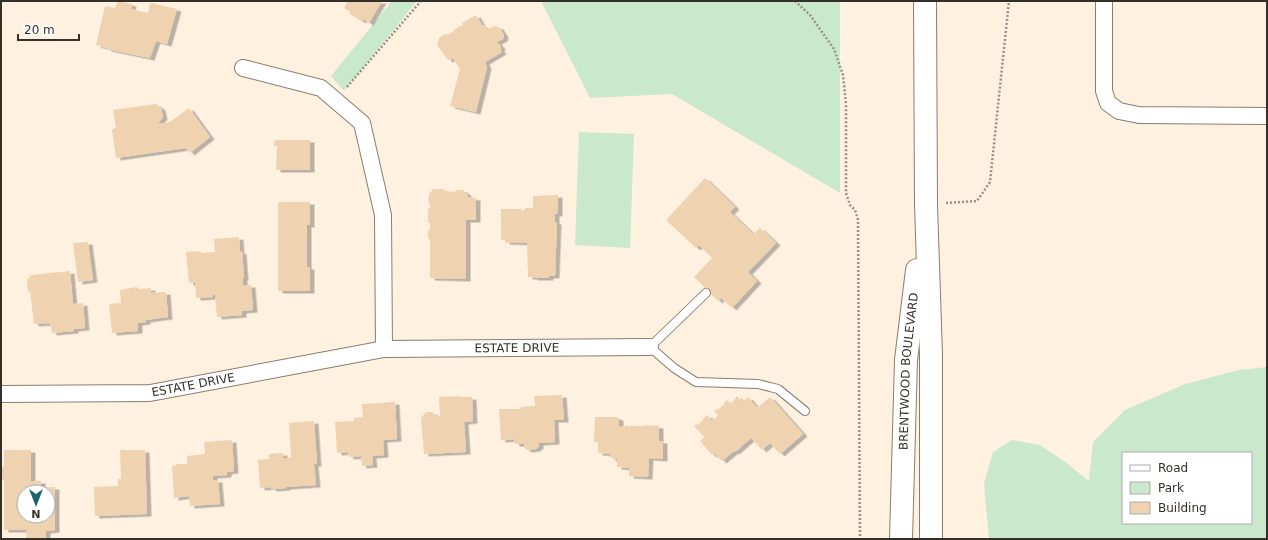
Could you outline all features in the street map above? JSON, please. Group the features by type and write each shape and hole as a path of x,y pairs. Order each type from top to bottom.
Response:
{"street":[{"name":"BRENTWOOD BOULEVARD","path":"925,1 926,204 931,356 931,539"},
{"path":"1104,1 1104,91 1108,103 1119,111 1139,115 1267,116"},
{"path":"243,68 320,88 362,123 383,214 384,349"},
{"name":"BRENTWOOD BOULEVARD","path":"901,539 906,360 926,204"},
{"name":"ESTATE DRIVE","path":"1,394 150,393 384,349 650,346"}],"lane":[{"path":"706,293 650,346 674,368 696,382 758,384 778,389 804,411"}],"path":[{"path":"335,101 421,1"},
{"path":"795,1 810,15 834,49 843,75 846,104 846,193 850,205 855,210 858,220 860,539"},
{"path":"798,4 802,1"},
{"path":"926,204 977,201 990,182 1009,1"}],"green space":[{"path":"392,1 417,1 344,91 331,76"},
{"path":"541,1 840,1 840,193 672,94 590,98"},
{"path":"579,132 634,134 630,248 575,245"},
{"path":"1267,367 1267,539 989,539 984,484 993,452 1012,440 1040,445 1064,461 1089,481 1093,442 1125,410 1185,384 1239,370"}],"building":[{"path":"118,1 132,4 131,9 148,13 150,3 177,9 167,44 156,41 150,58 107,49 96,45 105,6 115,8"},
{"path":"348,1 382,1 369,23 350,14 350,12 344,8"},
{"path":"476,15 482,25 488,29 495,26 499,27 504,35 503,39 497,42 501,47 500,49 502,52 485,62 487,67 476,112 450,106 460,69 453,58 448,60 437,45 439,38 445,34 448,35 460,26 463,26 462,23"},
{"path":"156,104 161,108 163,117 159,124 170,122 189,108 210,137 190,153 186,148 116,158 112,130 116,127 113,110"},
{"path":"310,140 310,170 276,170 277,146 274,146 274,141"},
{"path":"705,178 735,207 730,212 753,234 760,228 776,243 748,272 757,281 732,308 721,298 718,301 694,277 712,258 699,245 696,248 666,220"},
{"path":"433,189 444,189 445,191 455,192 456,190 463,190 468,197 476,198 476,220 466,220 466,279 430,278 430,240 428,238 428,231 430,229 430,223 428,223 428,209 430,208 430,204 428,202 429,194"},
{"path":"558,195 558,214 555,214 555,222 557,222 555,276 549,276 549,278 528,277 527,243 505,242 505,240 501,240 501,209 521,209 523,211 526,208 533,208 533,196"},
{"path":"278,202 310,202 310,225 307,225 307,267 310,267 310,291 278,291"},
{"path":"239,237 240,252 242,251 244,278 243,285 251,285 253,310 242,311 242,315 217,317 215,295 212,295 213,297 196,298 195,282 189,283 186,252 215,252 214,239"},
{"path":"88,242 93,280 78,282 73,243"},
{"path":"70,271 73,304 83,303 85,328 74,329 74,331 52,333 50,323 34,324 30,291 28,292 27,280 31,275"},
{"path":"137,287 139,289 151,288 151,293 166,292 168,317 146,320 146,322 138,323 138,331 112,333 109,304 121,303 120,290"},
{"path":"562,395 564,420 554,420 555,442 539,443 539,446 536,449 527,450 524,447 524,444 515,444 514,439 501,440 499,409 521,409 521,407 535,406 534,396"},
{"path":"737,396 742,402 748,397 757,408 770,397 803,434 780,454 770,443 762,450 751,438 722,461 714,453 712,455 700,441 704,437 694,426 697,424 698,425 707,415 712,421 718,416 714,411 717,409 718,410 727,400 731,404"},
{"path":"439,397 472,397 473,421 464,422 466,452 424,454 421,418 426,412 432,412 440,417"},
{"path":"395,402 397,439 383,440 384,455 372,456 373,465 362,466 361,456 349,457 348,452 337,453 335,422 354,421 354,418 363,417 362,404"},
{"path":"595,417 617,417 619,418 619,427 629,426 630,428 630,426 645,425 659,426 659,441 663,441 663,459 649,458 648,477 629,476 629,468 617,467 617,459 611,458 610,454 598,453 598,442 594,442"},
{"path":"314,421 317,464 314,464 316,485 272,489 271,487 260,488 258,460 269,459 269,454 283,453 283,458 291,458 289,423"},
{"path":"232,440 234,471 227,472 227,475 213,476 213,480 218,480 220,504 190,506 189,496 174,498 172,466 177,466 176,464 187,464 187,456 205,454 204,442"},
{"path":"4,450 31,450 31,481 41,481 41,484 16,484 16,524 55,524 55,530 46,531 46,538 28,539 26,537 27,530 4,530 4,480 1,480 1,467 4,467"},
{"path":"120,450 145,450 147,514 95,516 94,487 118,486 118,479 121,479"}]}
